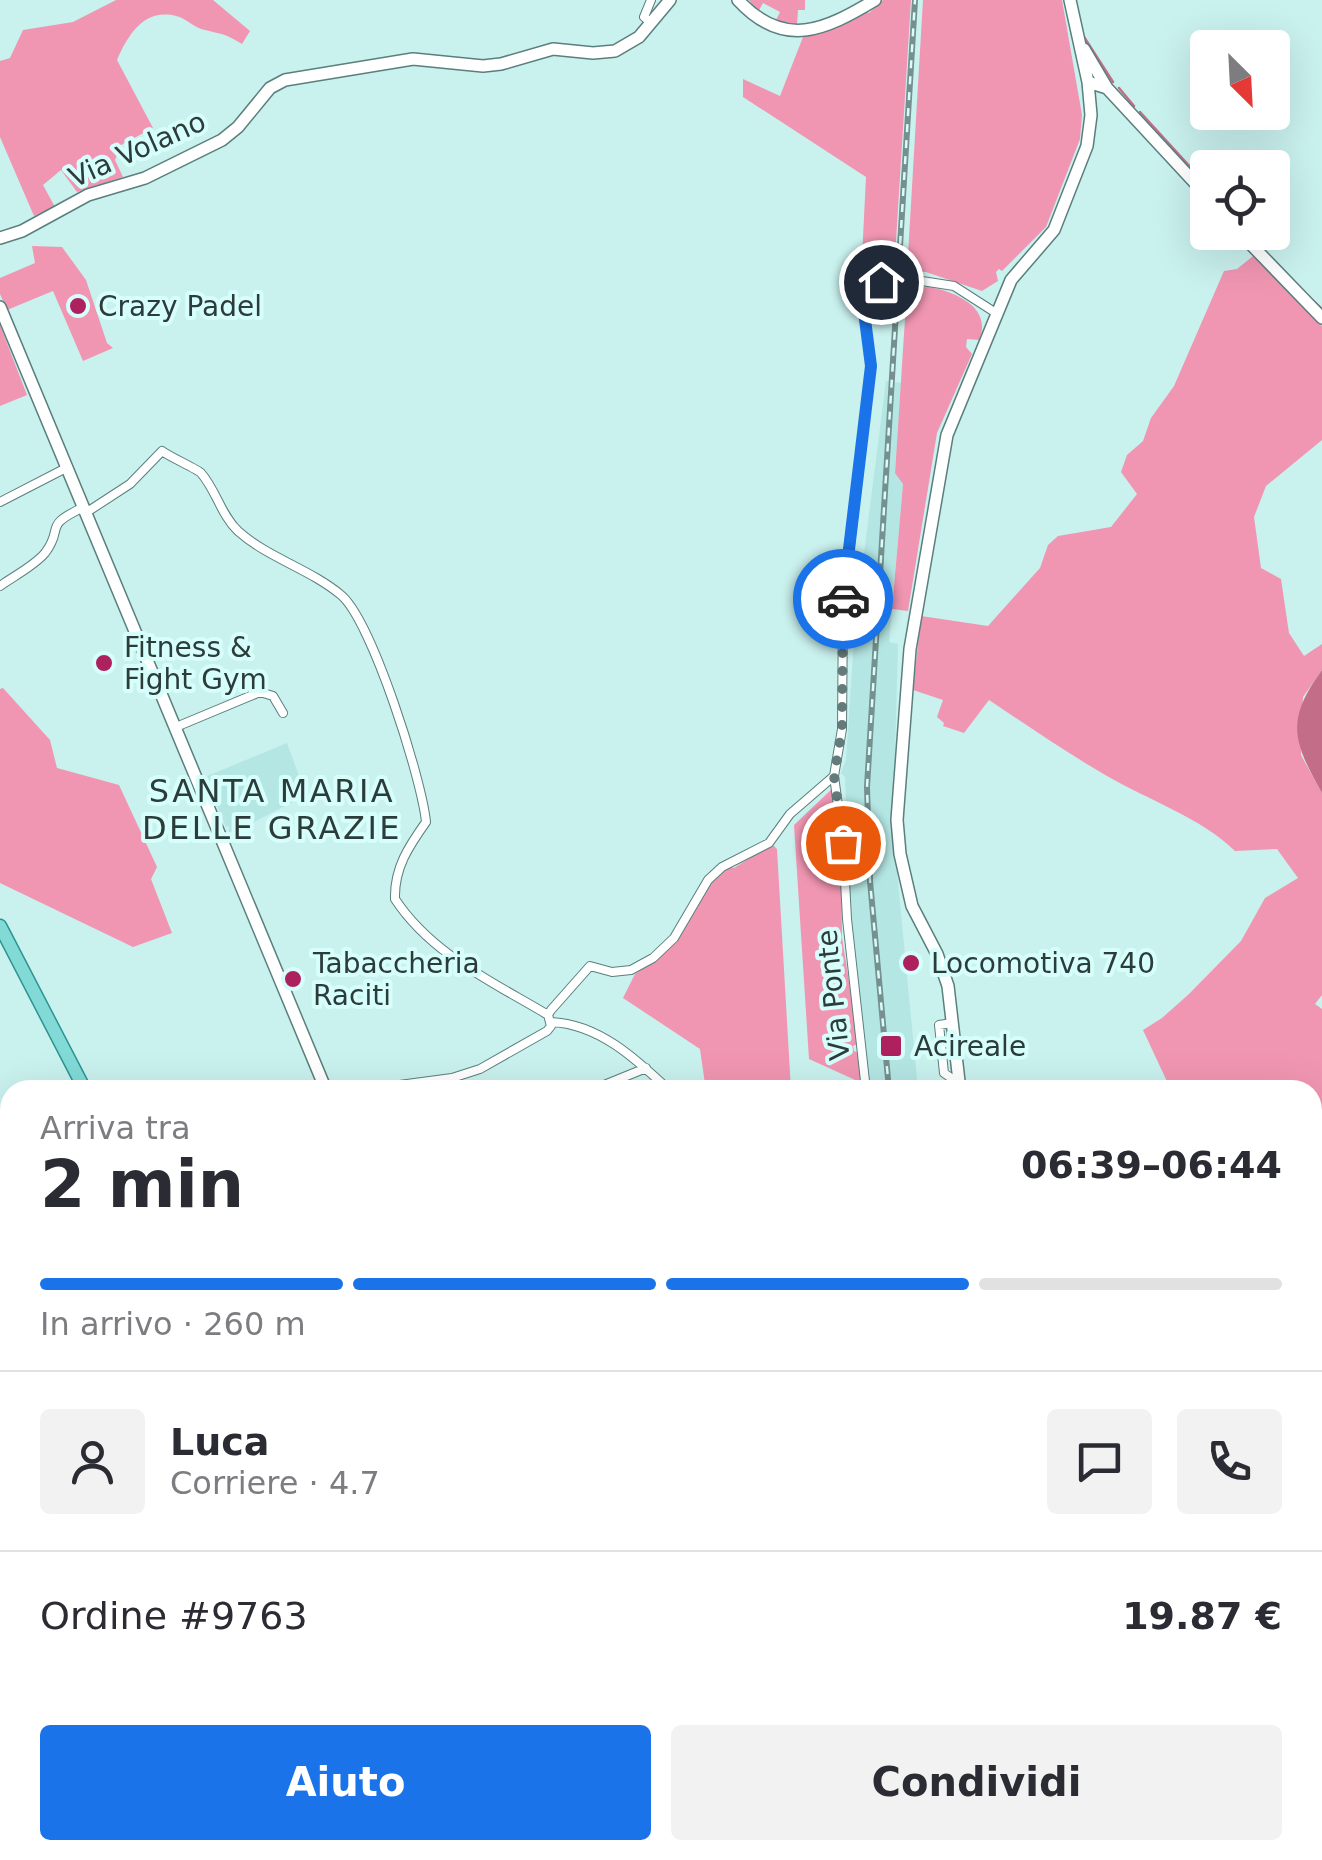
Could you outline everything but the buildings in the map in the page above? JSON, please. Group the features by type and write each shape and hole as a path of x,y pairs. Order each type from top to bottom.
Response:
{"main road":[{"path":"0,926 80,1080"}],"street":[{"path":"651,0 644,17 651,24"},
{"name":"Via Volano","path":"0,238 22,231 88,195 145,178 222,140 270,88 285,80 413,59 483,66 553,49 605,52 631,44 670,0"},
{"path":"738,0 760,20 794,32 817,30 876,0"},
{"path":"952,1080 944,1073 943,970 912,906 902,871 898,820 910,650 947,435 996,313 1020,266 1058,220 1088,146 1088,82 1070,0"},
{"path":"1078,38 1107,88 1190,178"},
{"path":"1088,82 1107,88"},
{"path":"1091,115 1102,100 1120,102"},
{"path":"1256,250 1322,318"},
{"name":"Via Ponte","path":"865,1080 834,776 842,729 842,605 871,366 863,304 870,290 895,278"},
{"path":"908,279 954,286 996,313"},
{"path":"0,306 322,1080"},
{"path":"0,586 43,555 55,524 62,518 130,484 162,451 185,467 201,472 237,530 345,599 368,640 418,782 426,822 400,865 395,899 420,931 448,955 550,1018 620,1046 659,1080"},
{"path":"0,502 68,467"},
{"path":"176,727 260,692 272,696 283,713"},
{"path":"437,1080 480,1069 547,1030 550,1018 590,966 612,972 631,970 653,958 674,938 708,880 722,867 768,843 790,814 834,776"},
{"path":"946,1024 958,1080"},
{"path":"617,1080 646,1068"}],"shaded area":[{"path":"116,0 213,0 250,31 242,44 176,16 146,20 126,41 117,60 153,128 121,145 115,160 123,177 77,192 61,170 43,185 55,207 34,216 0,137 0,61 10,58 23,30 73,22"},
{"path":"749,0 805,0 805,10 798,10 797,25 776,20 780,12 763,3 758,12"},
{"path":"883,0 911,0 894,273 871,282 860,298 866,177 743,97 743,79 780,96 803,37 837,28 865,11 869,13"},
{"path":"923,0 1062,0 1082,115 1080,139 1046,227 1002,271 996,272 998,281 982,291 926,272 907,272"},
{"name":"Crazy Padel","path":"32,246 62,247 86,280 107,343 113,348 83,361 53,291 7,310 0,294 0,278 35,263"},
{"path":"1253,256 1318,318 1322,327 1322,440 1266,486 1254,517 1261,568 1281,579 1289,633 1304,656 1322,644 1322,670 1303,697 1301,755 1322,793 1322,995 1315,1004 1322,1009 1322,1080 1166,1080 1143,1030 1189,994 1241,941 1265,898 1298,878 1277,849 1235,851 1206,828 1092,767 989,700 964,733 943,726 937,717 943,700 913,690 921,616 988,626 1040,568 1048,545 1058,536 1111,527 1137,494 1121,472 1127,455 1143,441 1151,418 1174,386 1224,271 1237,269"},
{"path":"930,287 969,303 977,310 982,329 979,340 967,339 966,347 972,354 937,433 908,611 892,609 903,484 895,473 907,288"},
{"path":"0,325 27,395 0,406"},
{"path":"886,381 901,383 895,472 903,483 889,642 898,644 893,830 917,1080 868,1080 850,919 845,777 841,773 846,760 855,624"},
{"path":"1322,670 1322,793 1305,759 1297,731 1302,703"},
{"path":"3,688 50,740 57,768 119,785 157,867 151,879 172,933 133,947 0,883"},
{"path":"287,743 306,795 229,835 229,826 226,827 205,777"},
{"path":"833,788 841,843 842,938 859,1043 853,1046 861,1054 864,1080 855,1080 809,1059 794,825"},
{"path":"772,844 777,849 790,1080 704,1080 700,1049 623,998 635,974 676,939 717,874"}],"waterway":[{"path":"1084,37 1113,82"},
{"path":"1119,88 1134,106"},
{"path":"1140,112 1190,167"},
{"path":"1312,300 1322,309"}],"railway":[{"path":"888,1080 870,881 867,787 915,0"}],"way so far":[{"path":"843,599 842,729 834,776 843,843"}],"place":[{"name":"Crazy Padel","path":"78,306"},
{"name":"Fitness & Fight Gym","path":"104,663"},
{"name":"Locomotiva 740","path":"911,963"},
{"name":"Tabaccheria Raciti","path":"293,979"},
{"name":"Acireale","path":"891,1046"}],"district":[{"name":"SANTA MARIA DELLE GRAZIE","path":"272,810"}],"route":[{"path":"843,599 871,366 863,304 870,290 881,282"}]}
